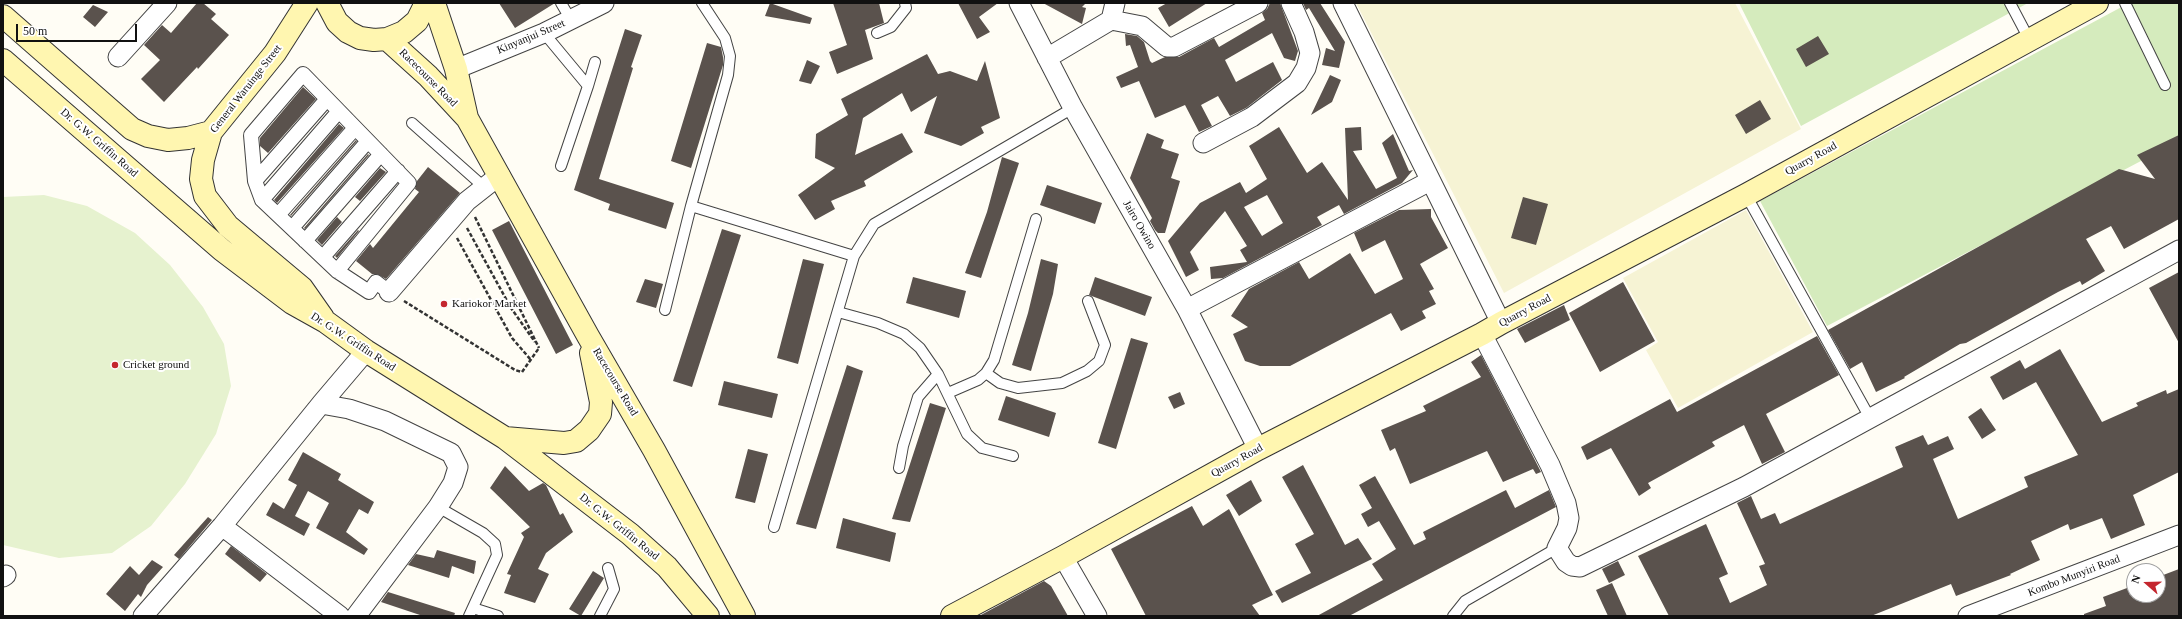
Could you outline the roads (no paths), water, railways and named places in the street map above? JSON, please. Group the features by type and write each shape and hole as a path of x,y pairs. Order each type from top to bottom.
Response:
{"main road":[{"name":"General Waruinge Street","path":"307,3 274,53 211,132 203,160 201,179 205,196 228,226 302,288 326,322"},
{"path":"327,3 337,22 348,32 360,38 374,40 388,39 404,32 417,21 426,3"},
{"path":"434,3 456,69 467,118"},
{"name":"Quarry Road","path":"952,616 1063,557 1258,449 1482,334 1746,195 2097,3"},
{"path":"3,16 132,129 148,136 168,140 188,138 211,132"},
{"name":"Racecourse Road","path":"388,39 428,76 467,118 484,149 492,181 588,336 654,450 744,616"},
{"name":"Dr. G.W. Griffin Road","path":"4,63 222,250 292,303 326,322 366,351 505,438 630,534 667,567 708,616"},
{"path":"505,438 564,443 576,441 589,430 600,414 601,402 588,336"}],"street":[{"path":"118,57 167,3"},
{"name":"Kinyanjui Street","path":"456,69 544,33 604,3"},
{"name":"Jairo Owino","path":"1018,3 1073,108 1187,309 1258,449"},
{"path":"1047,58 1113,11 1142,26 1166,47 1174,47 1258,3"},
{"path":"1203,143 1252,117 1297,83 1306,68 1310,53 1304,32 1290,3"},
{"path":"1343,3 1501,323"},
{"path":"337,271 409,183 303,74 251,135 255,181 262,200 337,271 369,292 376,282 391,290 458,212 492,181"},
{"path":"255,181 327,99"},
{"path":"262,200 339,111"},
{"path":"278,215 355,128"},
{"path":"292,228 368,141"},
{"path":"305,241 381,154"},
{"path":"300,157 343,197 368,234"},
{"path":"322,257 398,172"},
{"path":"1187,309 1430,181"},
{"path":"1482,334 1550,465 1566,503 1568,518 1567,528 1557,548 1566,562 1572,566 1580,567 1744,487 2179,250"},
{"path":"143,616 222,526 366,351"},
{"path":"321,404 349,409 385,421 451,453 458,467 453,483 438,507 356,616"},
{"path":"222,526 340,616"},
{"name":"Kombo Munyiri Road","path":"1968,616 2179,535"},
{"path":"1063,557 1096,616"}],"lane":[{"path":"561,3 571,20"},
{"path":"665,310 691,206 728,75 730,56 725,38 702,3"},
{"path":"877,33 891,27 906,8 904,3"},
{"path":"2010,3 2029,39"},
{"path":"2125,3 2165,85"},
{"path":"544,33 588,86"},
{"path":"561,166 595,62"},
{"path":"774,527 854,256 874,224 895,210 1073,108"},
{"path":"412,123 492,181"},
{"path":"1746,195 1870,418"},
{"path":"691,206 854,256"},
{"path":"948,393 978,380 986,373 994,360 1036,219"},
{"path":"986,373 1000,383 1018,388 1062,383 1087,371 1099,361 1105,345 1088,301"},
{"path":"838,312 878,323 904,334 920,348 938,374 967,434 982,448 1013,456"},
{"path":"899,468 903,446 918,397 938,374"},
{"path":"438,507 483,533 495,544 497,555 471,612 498,616"},
{"path":"1453,616 1465,601 1557,548"},
{"path":"600,616 614,589 608,568"}],"place":[{"name":"Kariokor Market","path":"444,304"},
{"name":"Cricket ground","path":"115,365"}]}
